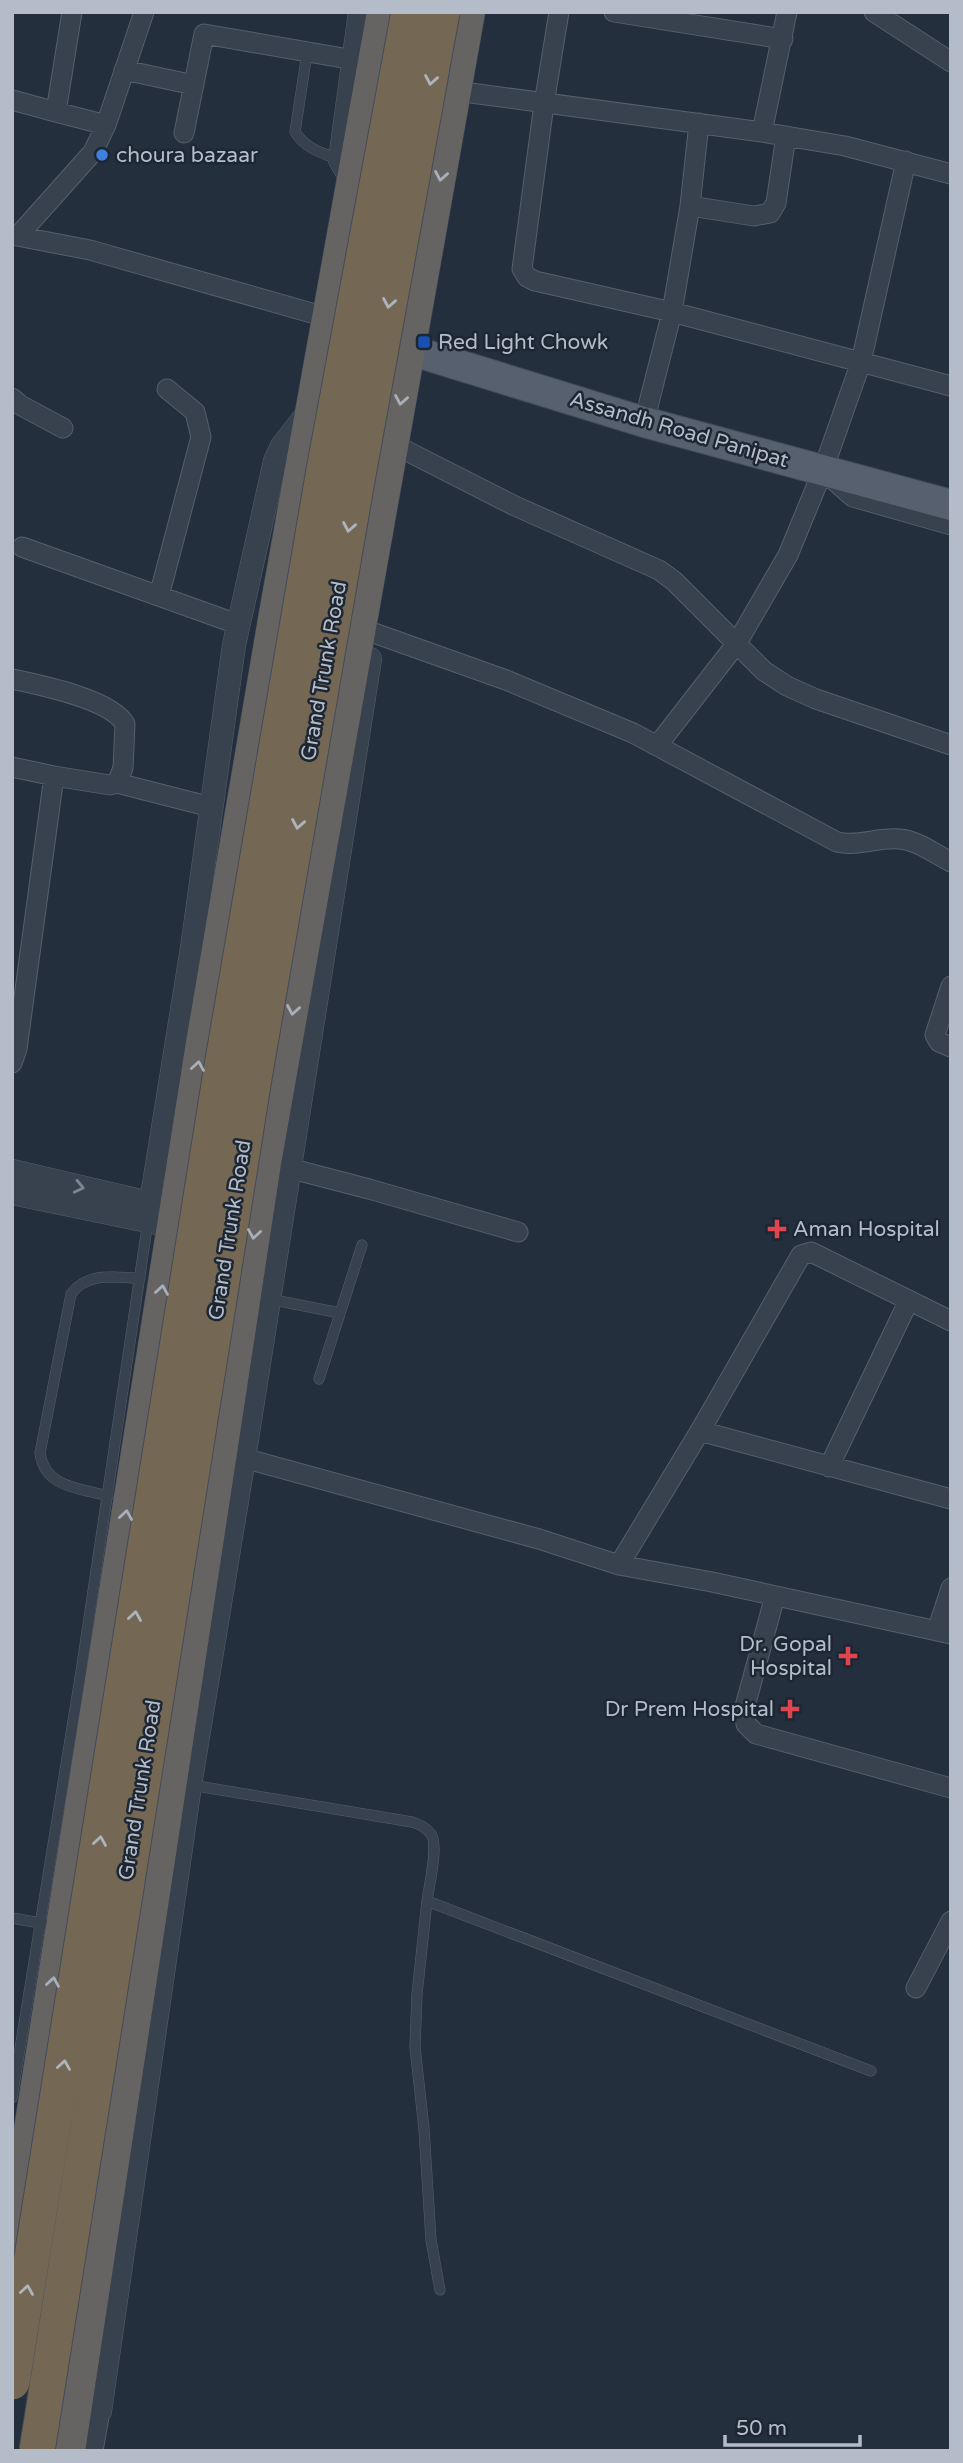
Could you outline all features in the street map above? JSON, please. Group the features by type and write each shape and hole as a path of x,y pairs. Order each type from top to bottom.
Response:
{"highway":[{"path":"12,2243 25,2163 52,1925 162,1215 250,760 329,318 346,171 364,62 383,12"},
{"name":"Grand Trunk Road","path":"12,2382 223,1058 323,476 409,12"},
{"name":"Grand Trunk Road","path":"37,2451 251,1097 356,486 442,12"},
{"path":"69,2451 88,2409 111,2178 181,1784 335,774 469,12"},
{"path":"250,760 335,774"},
{"path":"25,2163 111,2178"}],"main road":[{"name":"Assandh Road Panipat","path":"410,351 644,422 951,505"}],"street":[{"path":"56,112 72,12"},
{"path":"15,235 93,152 106,125 144,12"},
{"path":"184,133 204,34 364,62 360,12"},
{"path":"559,12 544,104 522,269 524,273 535,281 672,312 951,386"},
{"path":"614,12 783,39"},
{"path":"762,132 787,12"},
{"path":"873,12 951,62"},
{"path":"124,70 194,85"},
{"path":"456,91 786,136 845,146 951,174"},
{"path":"12,100 106,125"},
{"path":"644,422 672,312 690,206 699,123"},
{"path":"690,206 754,216 770,214 776,203 786,136"},
{"path":"657,746 737,643 788,555 823,470 860,362 906,161"},
{"path":"15,235 90,250 329,318"},
{"path":"159,596 201,437 195,412 167,389"},
{"path":"12,398 63,428"},
{"path":"162,1215 192,948 237,624 275,461 282,446 313,407"},
{"path":"393,444 515,506 647,563 674,581 764,671 787,686 816,699 951,744"},
{"path":"823,470 868,470 951,494"},
{"path":"823,470 853,497 951,525"},
{"path":"374,542 384,569 277,1166 269,1299 233,1455 539,1539 619,1565 944,1633 951,1588"},
{"path":"22,547 237,624"},
{"path":"374,633 553,699 657,746 837,842 855,844 897,838 907,840 951,862"},
{"path":"12,678 90,701 107,708 122,719 126,733 125,747 123,768 117,783"},
{"path":"12,767 110,785 117,783 211,807"},
{"path":"12,1063 17,1049 54,776"},
{"path":"951,986 934,1035 939,1042 951,1047"},
{"path":"277,1166 518,1233"},
{"path":"12,1171 162,1215"},
{"path":"12,1193 162,1215"},
{"path":"619,1565 700,1431 797,1260 804,1253 811,1252 951,1321"},
{"path":"829,1467 909,1300"},
{"path":"700,1431 951,1499"},
{"path":"775,1596 744,1710 746,1724 756,1734 951,1788"},
{"path":"93,2451 88,2409 181,1784"},
{"path":"916,1987 951,1921"}],"lane":[{"path":"307,53 295,132 304,144 346,171"},
{"path":"12,2098 52,1925 107,1496 140,1278 162,1215"},
{"path":"319,1379 362,1245"},
{"path":"107,1496 49,1477 42,1465 40,1454 71,1294 77,1286 92,1277 140,1278"},
{"path":"269,1299 340,1313"},
{"path":"181,1784 412,1822 423,1826 432,1835 434,1846 417,1994 415,2047 424,2129 431,2240 440,2290"},
{"path":"427,1901 871,2071"},
{"path":"12,1918 52,1925"}],"place":[{"name":"choura bazaar","path":"102,155"},
{"name":"Red Light Chowk","path":"424,342"},
{"name":"Aman Hospital","path":"777,1229"},
{"name":"Dr. Gopal Hospital","path":"848,1656"},
{"name":"Dr Prem Hospital","path":"790,1709"}]}
